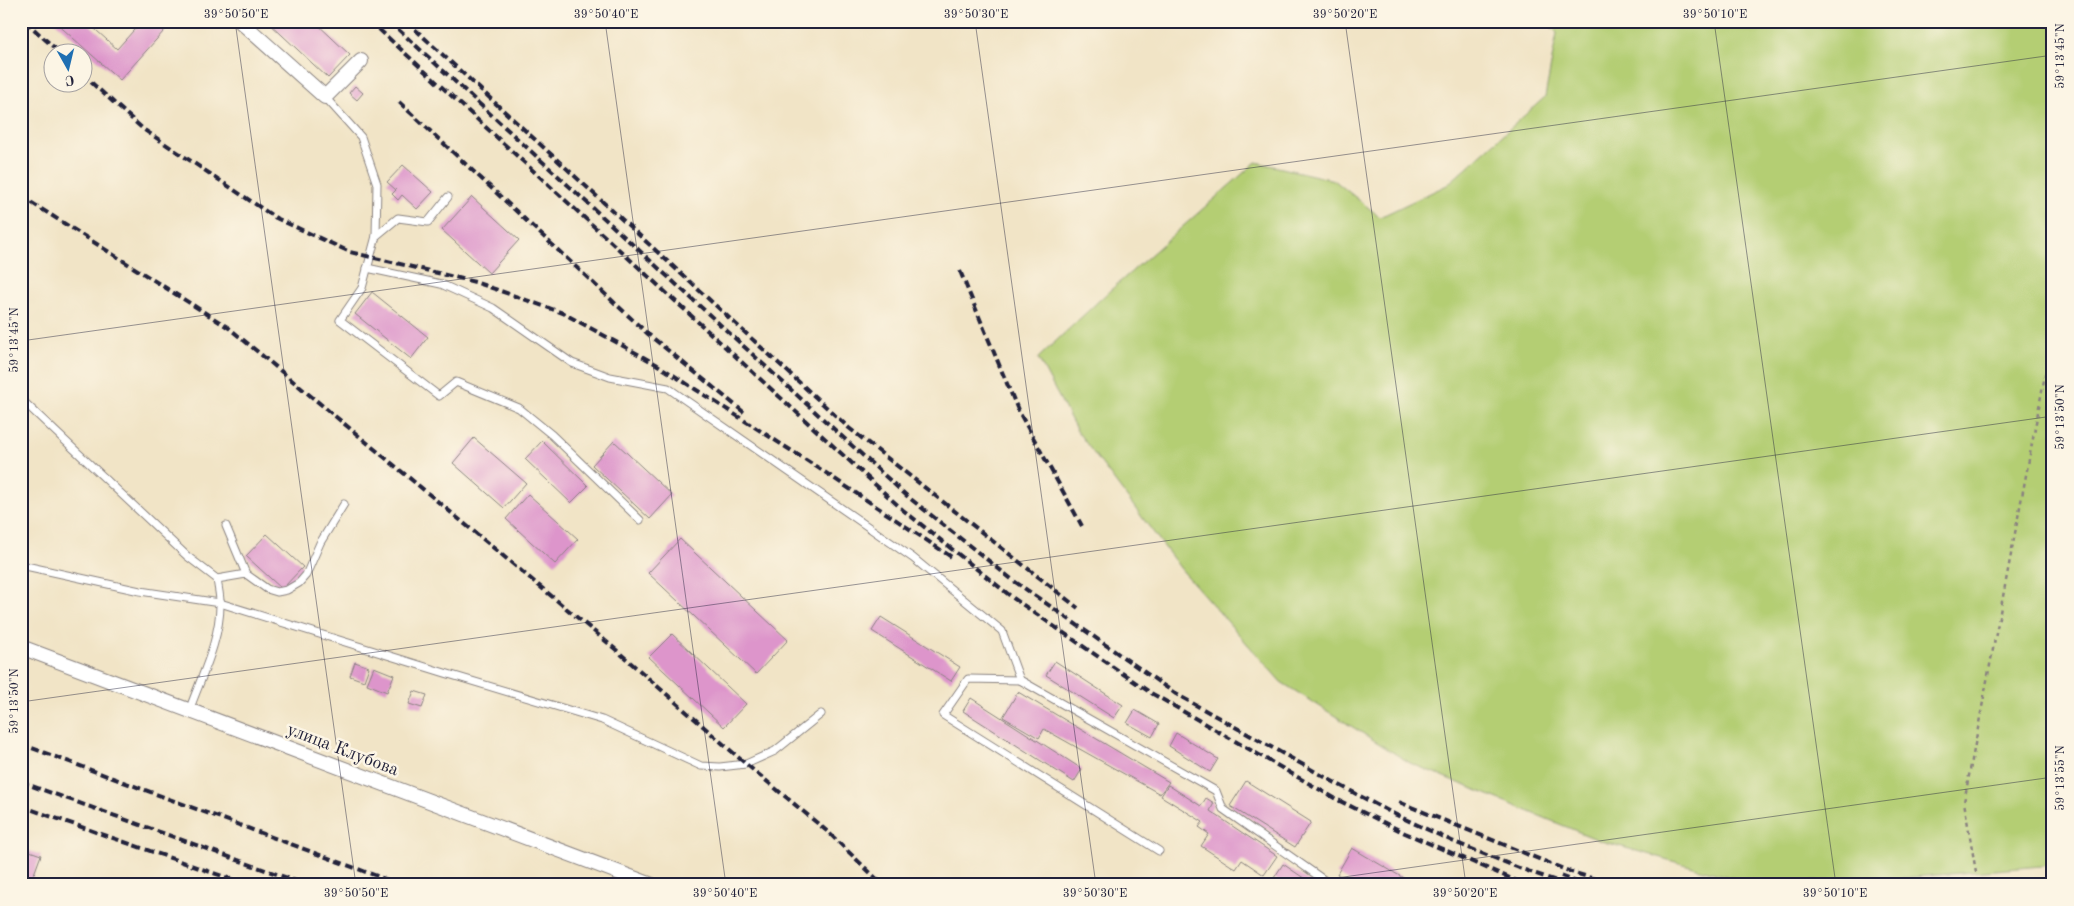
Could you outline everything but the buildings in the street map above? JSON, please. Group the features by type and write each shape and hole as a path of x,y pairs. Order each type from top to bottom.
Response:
{"street":[{"path":"240,21 325,97 361,61"},
{"name":"улица Клубова","path":"21,647 652,885"}],"lane":[{"path":"325,97 361,137 377,184 376,236 362,288 340,320 439,396 456,382 519,408 552,435 640,520"},
{"path":"376,236 398,218 428,222 448,198"},
{"path":"367,268 441,284 493,308 572,363 610,377 668,388 905,552 1002,631 1020,680"},
{"path":"21,399 187,556 217,579 220,602 214,640 189,711"},
{"path":"226,526 246,574 267,589 278,592 287,590 299,583 306,575 320,543 344,504"},
{"path":"21,565 140,591 220,602 602,720 701,766 720,767 746,764 775,751 821,714"},
{"path":"217,579 246,574"},
{"path":"1159,851 943,715 968,679 1020,680 1216,791 1223,810 1331,885"}],"path":[{"path":"1976,872 1964,802 2049,354 2053,348"}],"green space":[{"path":"1545,21 2053,21 2053,865 1891,879 1754,884 1601,841 1410,763 1281,682 1181,569 1077,431 1038,358 1105,295 1256,162 1334,180 1380,217 1447,185 1545,97 1557,33"}],"railway":[{"path":"25,21 48,42"},
{"path":"370,21 903,510 1013,598 1151,693 1336,799 1405,833 1526,885"},
{"path":"389,21 907,496 1014,581 1176,694 1332,781 1392,813 1452,841 1568,885"},
{"path":"406,21 849,428 1078,608"},
{"path":"92,83 143,129 276,218 350,252 475,282 563,313 656,364 820,469 953,558"},
{"path":"399,102 648,334 746,414"},
{"path":"21,196 229,328 614,648 746,764 828,832 883,885"},
{"path":"960,271 1018,410 1082,526"},
{"path":"21,744 401,885"},
{"path":"21,782 307,885"},
{"path":"1399,802 1571,872 1616,885"},
{"path":"21,806 248,885"},
{"path":"1561,876 1584,885"},
{"path":"2048,885 2053,884"}]}
